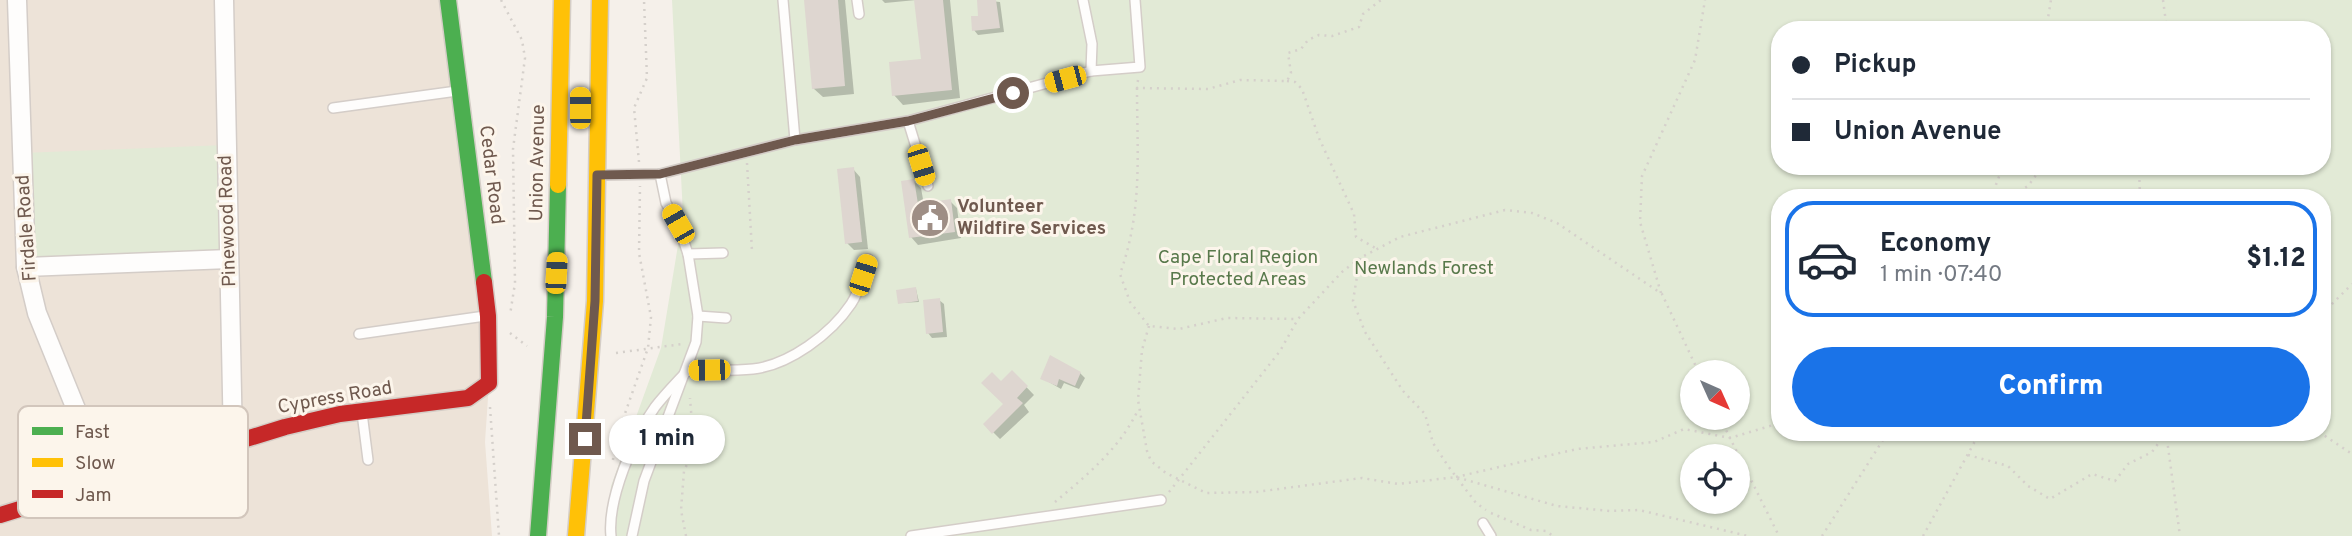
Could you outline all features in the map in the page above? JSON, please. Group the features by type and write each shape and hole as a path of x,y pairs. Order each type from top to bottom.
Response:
{"main road":[{"name":"Cedar Road","path":"447,0 488,316 489,383"},
{"name":"Union Avenue","path":"538,536 558,230 562,0"},
{"path":"572,0 578,36"},
{"path":"576,536 595,301 600,0"},
{"path":"581,149 587,164 597,175"},
{"path":"579,212 586,189 597,175"},
{"path":"548,415 558,380 573,279"},
{"name":"Cypress Road","path":"248,438 285,427 362,411 468,398 489,383"},
{"name":"Cypress Road","path":"0,515 18,510"}],"street":[{"name":"Firdale Road","path":"18,0 26,267 37,313 75,406"},
{"name":"Pinewood Road","path":"224,0 232,406"},
{"path":"26,267 229,259"}],"lane":[{"path":"783,0 795,140"},
{"path":"857,0 859,14"},
{"path":"1083,0 1092,44 1091,71"},
{"path":"597,175 660,174 795,140 908,121 1091,71 1140,67 1135,0"},
{"path":"332,108 459,91"},
{"path":"908,121 928,186"},
{"path":"632,536 644,481 688,370 696,342 698,316 688,254 678,224 666,203 660,174"},
{"path":"688,254 723,253"},
{"path":"611,536 618,488 633,447 654,409 688,370 754,369 770,365 809,344 829,328 852,303 868,259"},
{"path":"359,334 488,316"},
{"path":"698,316 726,318"},
{"path":"362,411 368,460"},
{"path":"911,536 1161,500"},
{"path":"1483,523 1491,536"}],"path":[{"path":"501,0 522,40 525,58 513,149 515,283 508,323"},
{"path":"612,465 615,442 648,348 651,317 639,253 640,175 634,108 647,78 644,0"},
{"path":"1287,81 1291,74 1288,53 1301,49 1308,40 1319,35 1332,36 1359,27 1363,14 1381,0"},
{"path":"1693,360 1662,294 1640,222 1642,176 1695,60 1705,0"},
{"path":"2048,21 2051,0"},
{"path":"2163,0 2166,21"},
{"path":"1140,67 1137,88 1140,160 1126,257 1120,274 1130,302 1149,326 1180,329 1227,318 1298,319"},
{"path":"1137,88 1208,89 1240,80 1295,82 1301,89 1319,138 1354,214 1356,237 1377,249"},
{"path":"746,151 752,251"},
{"path":"2023,189 2036,175"},
{"path":"1161,500 1180,481 1280,351 1298,319 1342,272 1360,258 1400,237 1506,210 1532,213 1557,223 1662,294"},
{"path":"1360,258 1353,301 1365,331 1403,391 1425,414 1433,443 1456,477 1476,503 1489,513 1531,530 1546,531 1553,536"},
{"path":"2331,305 2352,284"},
{"path":"1149,326 1142,349 1139,409 1144,441 1151,461 1180,481 1206,493 1229,494 1362,478 1398,484 1456,477 1577,449 1654,442 1684,429 1730,438 1771,427"},
{"path":"613,354 648,348"},
{"path":"686,536 681,510 684,471 694,449 688,370"},
{"path":"489,383 499,536"},
{"path":"1037,518 1106,457 1128,430 1139,409"},
{"path":"1726,430 1779,536"},
{"path":"2331,440 2352,454"},
{"path":"1822,536 1882,441"},
{"path":"1923,536 1975,441"},
{"path":"1968,455 2008,466 2028,486 2050,499 2092,474 2115,481 2128,464 2152,452 2160,441"},
{"path":"2167,441 2180,536"},
{"path":"1456,477 1557,506 1610,511 1639,510 1748,536"}],"shaded area":[{"path":"0,0 448,0 489,383 485,442 492,536 0,536"}],"green space":[{"name":"Cape Floral Region Protected Areas","path":"672,0 2352,0 2352,536 606,536 611,486 661,348 683,215"},
{"path":"226,145 229,259 26,267 22,153"}],"building":[{"path":"804,0 838,0 845,86 812,89"},
{"path":"914,0 943,0 952,90 892,96 889,62 921,59"},
{"path":"977,0 996,0 1000,28 972,31 971,16 978,16"},
{"path":"854,167 862,242 845,244 837,169"},
{"name":"Volunteer Wildfire Services","path":"914,179 918,204 951,199 955,232 909,238 901,181"},
{"path":"916,287 918,301 898,304 896,290"},
{"path":"940,298 943,332 926,334 923,300"},
{"path":"1050,355 1081,372 1075,386 1059,379 1057,386 1040,379"},
{"path":"1012,370 1028,386 1017,398 1023,403 992,434 983,424 1003,404 981,383 992,372 1001,381"}],"traffic: fast":[{"path":"448,0 484,282"},
{"path":"538,536 555,317 558,185"}],"traffic: slow":[{"path":"558,185 562,0"},
{"path":"576,536 595,301 600,0"}],"traffic: jam":[{"path":"248,438 340,414 468,398 489,383 488,316 484,282"},
{"path":"0,515 18,509"}],"place":[{"name":"Volunteer Wildfire Services","path":"930,218"}],"route":[{"path":"585,439 595,301 597,175 660,174 795,140 908,121 1013,93"}],"park label":[{"name":"Newlands Forest","path":"1424,269"}]}
